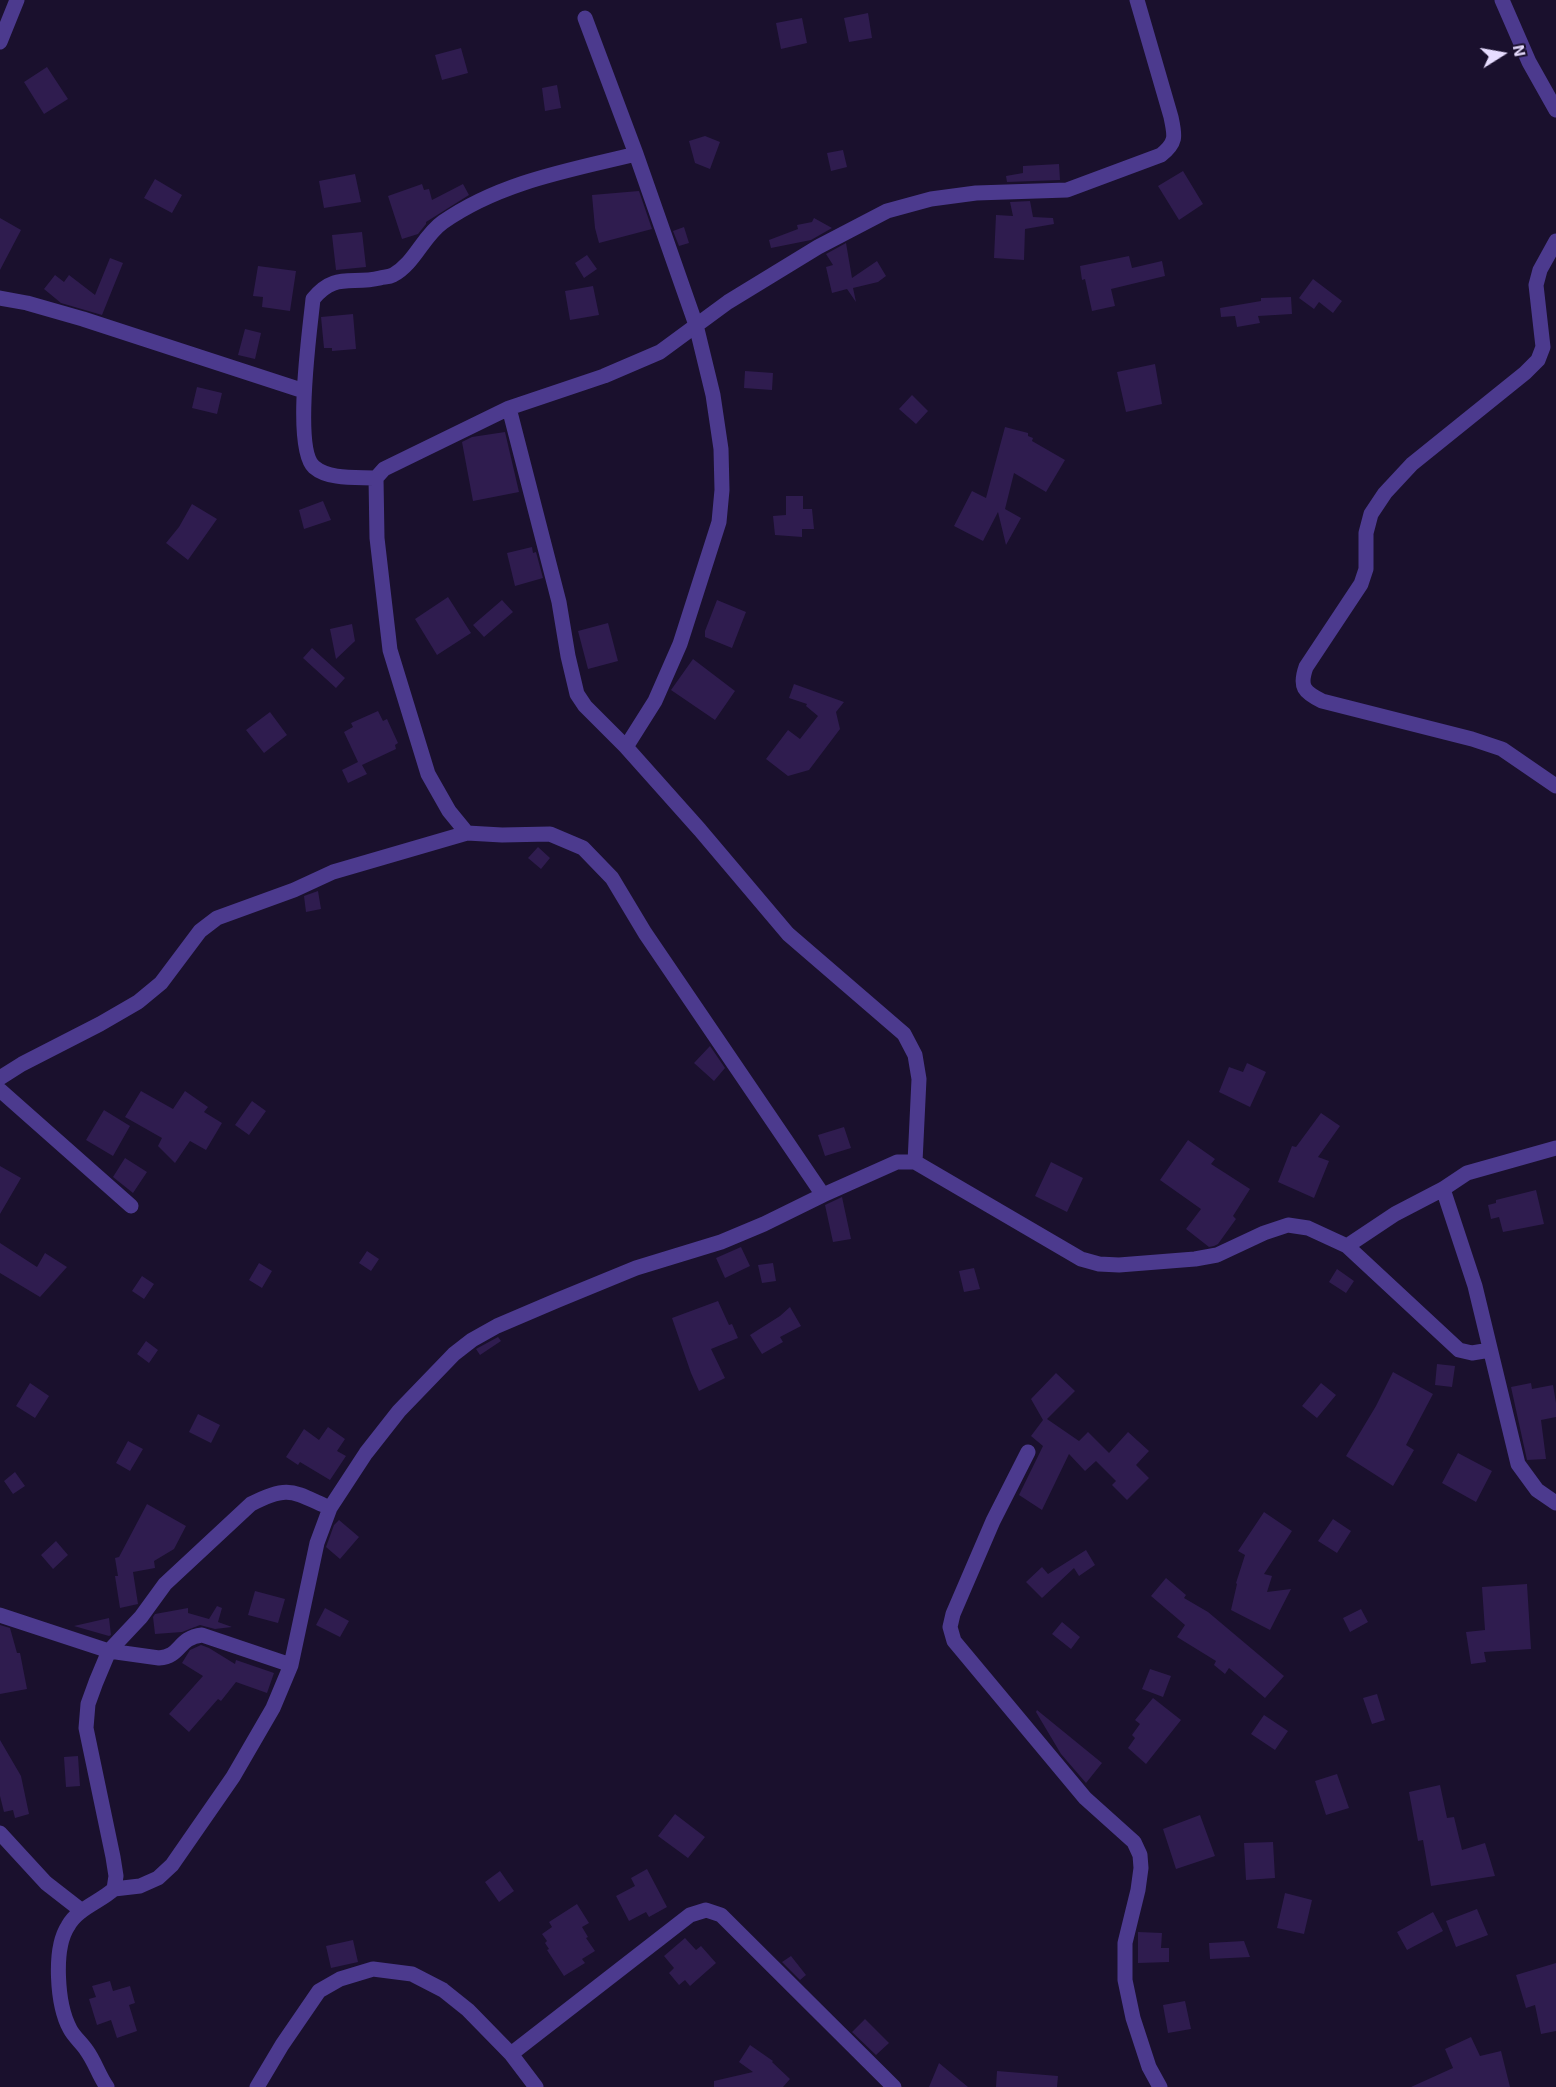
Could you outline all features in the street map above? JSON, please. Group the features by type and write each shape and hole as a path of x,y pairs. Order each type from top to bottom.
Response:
{"street":[{"path":"0,42 17,0"},
{"path":"467,833 449,811 428,774 390,651 377,538 376,478 384,469 509,408 631,366 660,352 728,302 809,253 887,211 931,199 976,192 1066,190 1161,155 1171,146 1174,134 1172,117 1137,0"},
{"path":"1502,0 1529,62 1556,110"},
{"path":"585,18 696,325 713,395 721,449 722,490 719,522 680,644 655,700 626,747"},
{"path":"376,478 326,474 313,466 307,457 304,392 314,299 321,289 332,283 393,276 409,261 440,224 467,206 503,189 549,175 636,154"},
{"path":"1556,241 1540,270 1536,285 1543,346 1538,360 1412,464 1385,493 1371,514 1366,533 1366,569 1361,584 1306,667 1302,678 1303,686 1308,694 1322,701 1472,739 1502,749 1556,786"},
{"path":"0,298 27,303 82,319 304,392"},
{"path":"509,408 559,602 577,694 585,706 626,747 700,830 788,934 904,1034 915,1055 919,1078 915,1162"},
{"path":"0,1078 138,1002 162,983 200,931 217,918 294,890 333,872 467,833 550,834 583,848 612,878 658,952 823,1195"},
{"path":"0,1090 131,1206"},
{"path":"1347,1246 1395,1214 1467,1173 1556,1148"},
{"path":"107,2087 87,2050 70,2029 60,1995 58,1958 68,1926 82,1911 114,1889 140,1886 159,1878 172,1865 233,1777 273,1708 291,1665 317,1543 330,1508 366,1453 399,1411 454,1354 472,1340 497,1326 627,1272 721,1242 897,1162 915,1162 1081,1259 1099,1264 1119,1265 1195,1259 1217,1255 1264,1233 1288,1225 1308,1228 1347,1246 1459,1350 1472,1353 1490,1350"},
{"path":"1443,1188 1475,1287 1518,1464 1537,1490 1556,1503"},
{"path":"1028,1452 993,1521 953,1614 950,1627 954,1641 1005,1705 1084,1798 1134,1842 1140,1854 1138,1890 1125,1943 1125,1980 1139,2038 1149,2067 1160,2087"},
{"path":"114,1889 116,1876 113,1857 86,1728 88,1704 109,1651 141,1617 165,1584 251,1504 283,1491 295,1493 330,1508"},
{"path":"0,1615 109,1651 159,1659 167,1658 173,1655 190,1636 202,1635 291,1665"},
{"path":"0,1833 46,1882 82,1911"},
{"path":"512,2054 690,1915 706,1910 721,1915 894,2087"},
{"path":"256,2087 319,1991 340,1979 373,1969 412,1974 443,1990 468,2010 512,2054 536,2087"}],"building":[{"path":"868,13 872,38 849,42 844,18"},
{"path":"802,18 807,43 781,49 776,23"},
{"path":"461,48 468,73 442,80 435,55"},
{"path":"47,67 68,99 44,114 24,82"},
{"path":"557,85 561,108 545,111 542,88"},
{"path":"705,136 720,142 710,169 695,163 689,141"},
{"path":"843,150 847,167 831,171 827,153"},
{"path":"1059,164 1060,180 1007,182 1006,176 1023,173 1023,166"},
{"path":"1183,171 1203,204 1179,220 1158,186"},
{"path":"355,174 361,202 324,208 319,181"},
{"path":"155,179 182,195 172,213 144,198"},
{"path":"422,184 424,190 429,189 432,200 463,184 469,195 426,222 418,234 402,239 388,196"},
{"path":"639,191 652,229 599,243 592,195"},
{"path":"1030,201 1033,217 1053,218 1054,224 1025,229 1024,260 994,258 996,215 1013,216 1010,202"},
{"path":"0,218 21,230 0,270"},
{"path":"814,218 832,228 811,240 771,248 769,240 798,229 797,225 812,222"},
{"path":"684,227 689,243 679,246 673,231"},
{"path":"362,232 366,267 336,270 332,235"},
{"path":"846,243 852,278 877,261 886,276 878,282 853,288 856,302 847,289 832,293 826,267 833,265 826,254"},
{"path":"587,255 597,269 584,278 575,263"},
{"path":"1129,256 1132,268 1162,261 1165,276 1111,289 1115,306 1092,311 1080,266"},
{"path":"110,258 123,263 102,315 61,303 44,289 55,275 64,282 69,275 95,295"},
{"path":"258,266 296,271 290,311 262,307 263,297 253,296"},
{"path":"1313,279 1342,301 1333,313 1319,302 1314,309 1299,298"},
{"path":"593,286 599,315 570,320 565,291"},
{"path":"1291,297 1292,314 1258,316 1260,323 1237,327 1235,316 1221,317 1220,308 1261,301 1261,298"},
{"path":"353,314 356,349 332,351 332,348 324,348 321,317"},
{"path":"245,329 261,333 255,359 238,355"},
{"path":"1155,364 1162,404 1126,412 1117,372"},
{"path":"745,371 773,373 772,390 744,388"},
{"path":"197,387 222,393 217,414 192,408"},
{"path":"912,395 928,411 916,424 899,409"},
{"path":"1005,427 1028,433 1028,436 1033,438 1032,441 1065,460 1046,492 1014,473 1005,509 1021,518 1006,545 998,512 983,541 954,526 972,491 986,498"},
{"path":"505,432 519,492 473,501 462,442 472,437"},
{"path":"786,496 803,496 803,509 812,509 814,529 802,529 802,537 775,535 773,516 786,515"},
{"path":"323,501 331,520 304,529 299,510"},
{"path":"192,504 217,519 188,560 166,543 179,527"},
{"path":"532,547 533,553 536,552 543,578 515,586 507,553"},
{"path":"448,597 471,633 437,655 415,619"},
{"path":"502,600 513,612 484,637 473,625"},
{"path":"717,600 746,612 732,648 705,637 705,631"},
{"path":"608,623 618,661 588,669 578,631"},
{"path":"352,624 355,641 336,659 330,629"},
{"path":"312,648 345,678 336,688 303,658"},
{"path":"693,659 735,691 715,720 671,690"},
{"path":"794,684 844,702 836,712 840,729 809,770 788,776 766,759 788,730 800,739 818,716 806,706 807,704 789,698"},
{"path":"378,711 383,721 387,719 398,743 395,745 396,749 362,765 367,774 348,783 342,770 358,762 344,732 353,727 351,723"},
{"path":"270,712 287,735 264,753 246,730"},
{"path":"538,847 550,858 541,869 528,858"},
{"path":"318,891 321,909 306,912 304,896"},
{"path":"710,1046 725,1068 714,1081 694,1063"},
{"path":"1247,1063 1266,1072 1250,1107 1219,1092 1229,1067 1243,1072"},
{"path":"141,1091 173,1109 185,1091 208,1107 204,1112 222,1123 206,1150 190,1141 175,1163 158,1146 162,1138 125,1117"},
{"path":"252,1101 266,1111 249,1135 235,1125"},
{"path":"104,1110 130,1126 113,1156 86,1140"},
{"path":"1321,1113 1340,1126 1318,1157 1329,1161 1314,1198 1278,1182 1292,1146 1296,1147"},
{"path":"844,1127 851,1148 825,1156 818,1135"},
{"path":"1188,1140 1215,1159 1211,1164 1250,1189 1233,1216 1236,1219 1218,1244 1214,1246 1209,1247 1186,1229 1201,1209 1160,1180"},
{"path":"125,1158 147,1172 133,1193 113,1177"},
{"path":"1051,1162 1083,1178 1067,1212 1035,1196"},
{"path":"0,1166 21,1178 0,1214"},
{"path":"1536,1190 1544,1224 1503,1232 1499,1217 1491,1219 1488,1205 1496,1203 1496,1200"},
{"path":"842,1197 851,1239 833,1242 825,1205"},
{"path":"0,1243 37,1267 45,1253 67,1267 40,1297 0,1273"},
{"path":"741,1247 750,1266 725,1278 716,1258"},
{"path":"367,1251 379,1259 371,1271 359,1263"},
{"path":"259,1263 272,1271 262,1288 249,1280"},
{"path":"773,1263 776,1281 762,1283 758,1265"},
{"path":"974,1268 980,1289 964,1292 959,1271"},
{"path":"1337,1269 1354,1281 1346,1293 1329,1282"},
{"path":"142,1276 154,1284 144,1299 132,1291"},
{"path":"718,1301 738,1338 711,1349 725,1378 699,1391 672,1318"},
{"path":"790,1307 801,1326 780,1337 783,1342 762,1354 750,1335"},
{"path":"498,1337 501,1341 480,1355 476,1349"},
{"path":"146,1341 158,1350 149,1363 137,1354"},
{"path":"1437,1364 1455,1366 1452,1387 1435,1385"},
{"path":"1393,1372 1433,1394 1406,1445 1414,1450 1393,1486 1346,1456"},
{"path":"1056,1373 1075,1391 1047,1419 1079,1441 1088,1432 1109,1453 1128,1432 1149,1451 1136,1465 1149,1478 1127,1500 1112,1485 1116,1481 1096,1461 1085,1471 1069,1454 1042,1510 1019,1495 1043,1446 1031,1436 1043,1420 1031,1399"},
{"path":"30,1383 49,1396 35,1418 16,1406"},
{"path":"1321,1383 1336,1395 1317,1418 1302,1406"},
{"path":"1531,1383 1532,1389 1553,1385 1556,1417 1541,1420 1546,1459 1527,1460 1511,1387"},
{"path":"198,1414 220,1425 211,1443 189,1432"},
{"path":"328,1427 345,1439 337,1451 346,1456 330,1480 300,1462 298,1465 286,1457 304,1429 319,1440"},
{"path":"128,1441 143,1449 130,1471 116,1463"},
{"path":"1458,1453 1492,1471 1476,1502 1442,1483"},
{"path":"15,1472 25,1486 13,1494 4,1481"},
{"path":"147,1504 186,1526 174,1549 154,1561 155,1568 133,1572 138,1604 120,1608 115,1558 119,1557"},
{"path":"1264,1512 1292,1531 1264,1574 1272,1576 1267,1592 1291,1589 1270,1630 1231,1610 1236,1583 1245,1555 1238,1551"},
{"path":"1333,1519 1351,1531 1337,1553 1318,1541"},
{"path":"339,1520 359,1537 340,1559 326,1547 334,1525"},
{"path":"56,1541 68,1555 53,1569 41,1555"},
{"path":"1086,1550 1095,1565 1079,1576 1074,1568 1042,1598 1026,1582 1042,1567 1048,1574"},
{"path":"1166,1578 1186,1595 1184,1598 1208,1612 1284,1676 1265,1698 1229,1668 1225,1674 1214,1665 1216,1661 1177,1637 1185,1625 1151,1596"},
{"path":"1527,1584 1531,1649 1484,1652 1486,1662 1471,1664 1466,1632 1485,1630 1482,1587"},
{"path":"255,1591 285,1599 278,1623 248,1615"},
{"path":"217,1606 222,1608 218,1622 232,1627 215,1629 200,1625 182,1632 155,1634 153,1617 155,1614 188,1608 188,1613 209,1619"},
{"path":"325,1608 349,1621 340,1637 316,1625"},
{"path":"1361,1609 1368,1622 1350,1632 1343,1618"},
{"path":"109,1618 111,1635 109,1636 74,1626"},
{"path":"1062,1622 1080,1637 1071,1649 1052,1634"},
{"path":"0,1625 10,1628 17,1653 20,1653 27,1689 0,1694"},
{"path":"201,1645 235,1664 236,1660 274,1673 267,1693 236,1682 221,1701 218,1699 189,1732 169,1714 203,1676 182,1663 190,1650"},
{"path":"1150,1669 1171,1676 1163,1697 1142,1689"},
{"path":"1377,1694 1385,1720 1372,1724 1363,1698"},
{"path":"1153,1698 1181,1720 1146,1764 1128,1748 1135,1738 1132,1735 1140,1724 1135,1720"},
{"path":"1037,1710 1102,1763 1086,1783 1061,1754 1036,1712"},
{"path":"1264,1715 1288,1731 1275,1750 1251,1734"},
{"path":"0,1740 21,1776 29,1814 15,1818 13,1810 4,1812 0,1796"},
{"path":"78,1756 80,1786 66,1787 64,1757"},
{"path":"1337,1774 1349,1808 1326,1815 1315,1781"},
{"path":"1440,1785 1447,1818 1454,1817 1462,1850 1485,1843 1495,1876 1431,1886 1423,1840 1418,1841 1409,1792"},
{"path":"675,1814 705,1837 688,1858 658,1836"},
{"path":"1200,1815 1215,1856 1176,1869 1163,1829"},
{"path":"1273,1842 1275,1878 1246,1880 1244,1843"},
{"path":"647,1869 667,1907 649,1917 646,1912 629,1921 616,1896 635,1886 631,1878"},
{"path":"500,1871 514,1891 499,1902 485,1882"},
{"path":"1285,1893 1312,1900 1304,1934 1277,1928"},
{"path":"577,1904 589,1923 582,1927 595,1951 582,1959 585,1963 564,1976 547,1950 549,1949 545,1943 547,1941 542,1934 552,1927 549,1922"},
{"path":"1477,1909 1488,1935 1456,1947 1446,1921"},
{"path":"1433,1912 1443,1931 1407,1950 1397,1932"},
{"path":"1138,1932 1162,1933 1161,1948 1169,1948 1169,1962 1138,1963"},
{"path":"685,1938 696,1950 701,1946 716,1963 690,1986 685,1980 679,1985 669,1973 674,1968 664,1956"},
{"path":"353,1940 358,1962 331,1968 326,1946"},
{"path":"1244,1941 1250,1957 1210,1959 1209,1943"},
{"path":"791,1956 806,1975 800,1980 782,1962"},
{"path":"1556,1963 1556,2031 1541,2034 1535,2005 1526,2008 1516,1975"},
{"path":"110,1981 113,1991 130,1986 135,2003 129,2005 137,2031 117,2038 111,2020 97,2025 89,1999 96,1997 92,1986"},
{"path":"1185,2001 1191,2029 1168,2033 1163,2005"},
{"path":"865,2019 889,2043 876,2055 852,2032"},
{"path":"1471,2037 1480,2056 1501,2051 1510,2087 1411,2087 1453,2068 1445,2049"},
{"path":"750,2045 773,2061 790,2079 783,2087 714,2087 714,2081 753,2072 739,2062"},
{"path":"939,2063 968,2087 929,2087"},
{"path":"997,2071 1058,2076 1057,2087 996,2087"}]}
